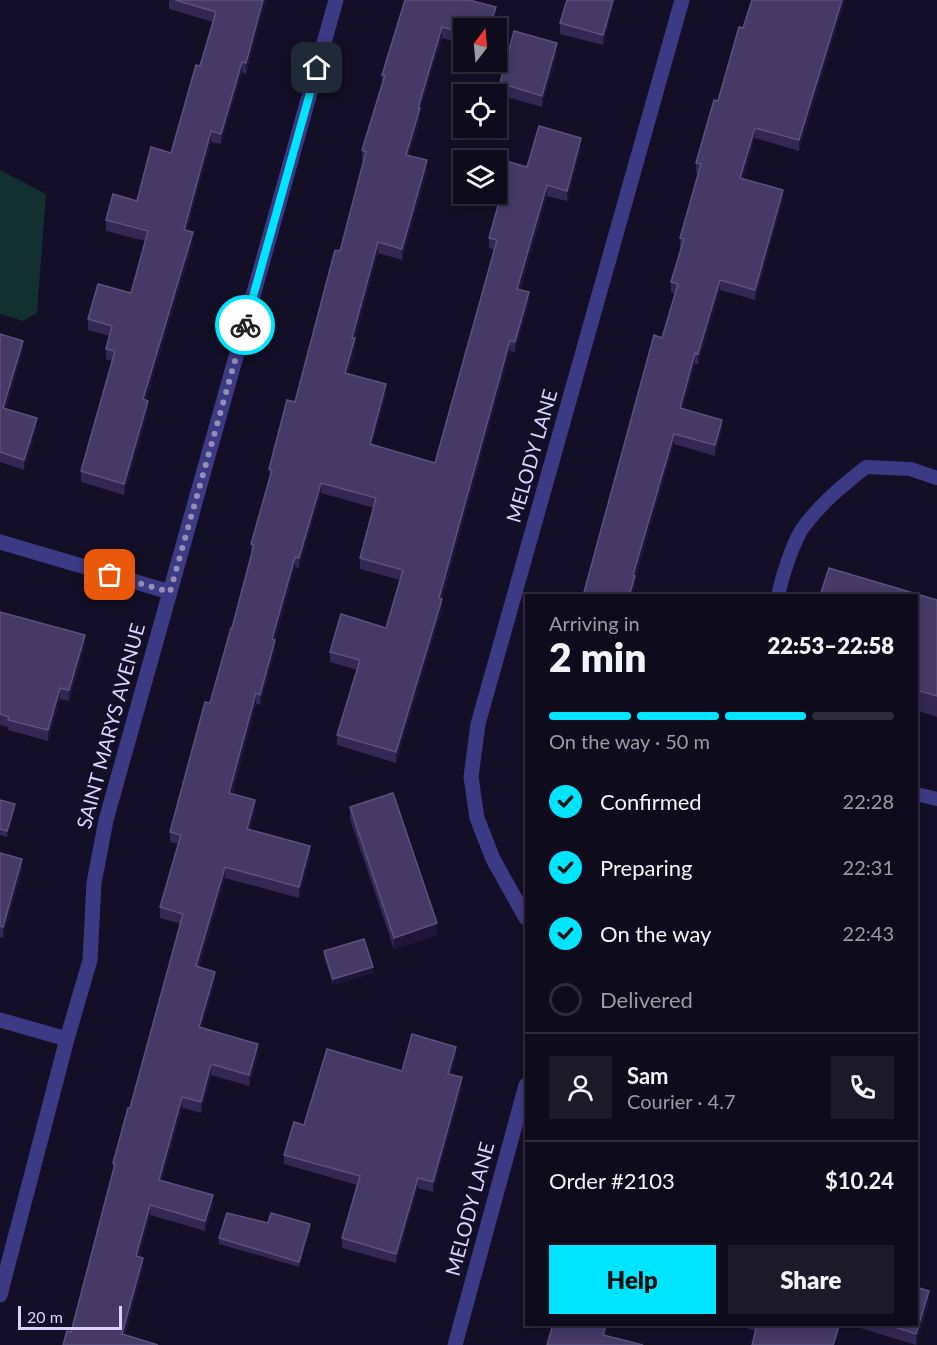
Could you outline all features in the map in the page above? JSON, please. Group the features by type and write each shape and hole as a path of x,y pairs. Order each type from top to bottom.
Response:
{"street":[{"name":"SAINT MARYS AVENUE","path":"0,1294 90,960 94,883 106,820 336,0"},
{"name":"MELODY LANE","path":"525,916 493,859 477,818 471,777 478,724 682,0"},
{"path":"0,542 170,592"},
{"path":"0,1020 67,1039"},
{"name":"MELODY LANE","path":"455,1345 525,1089"}],"lane":[{"path":"778,594 782,578 801,530 836,491 866,467 910,469 937,478"},
{"path":"918,794 937,799"}],"green space":[{"path":"0,170 46,194 37,313 23,321 0,314"}],"building":[{"path":"175,0 263,0 246,63 242,62 221,134 211,131 184,230 193,232 143,399 148,401 124,484 81,471 115,351 106,349 112,326 88,319 98,284 131,293 148,231 106,220 113,194 137,201 151,147 171,153 196,65 200,66 216,12"},
{"path":"405,0 469,0 496,7 492,18 453,18 453,30 442,27 406,155 427,160 402,249 378,242 345,373 386,384 370,444 435,463 497,240 489,238 499,204 507,204 507,161 527,167 539,126 581,138 567,191 547,185 517,289 529,292 515,342 510,340 439,598 442,599 396,752 337,735 360,660 330,652 341,614 386,628 403,570 360,558 376,498 321,483 299,558 295,557 272,639 275,640 260,695 256,693 229,793 255,800 247,829 310,846 299,887 225,867 196,966 215,972 199,1027 258,1044 249,1075 211,1064 201,1102 182,1097 159,1180 213,1195 205,1221 150,1205 136,1256 143,1258 122,1334 158,1345 63,1345 67,1331 71,1332 115,1164 113,1163 183,914 160,907 181,835 170,832 205,702 210,703 232,628 254,545 251,544 272,470 269,469 287,400 295,402 335,250 340,251 366,152 362,150 385,75 382,75"},
{"path":"567,0 613,0 603,35 560,23"},
{"path":"752,0 842,0 799,140 755,128 740,178 783,190 755,290 720,280 698,354 695,353 680,408 722,420 715,445 674,434 633,575 635,576 630,594 584,594 654,335 662,338 678,284 671,282 684,239 680,238 701,164 696,163 714,100 718,101 739,27 743,28"},
{"path":"514,31 557,43 542,96 500,83 503,72 507,72 507,57"},
{"path":"0,334 23,341 3,408 37,418 24,460 0,452"},
{"path":"829,568 917,594 821,594"},
{"path":"918,594 937,600 937,696 918,691"},
{"path":"0,612 85,635 69,690 60,688 48,730 8,720 9,717 0,714"},
{"path":"393,793 437,923 394,938 350,807"},
{"path":"0,800 15,804 7,831 0,829"},
{"path":"0,853 22,859 3,927 0,926"},
{"path":"364,939 373,967 333,979 324,951"},
{"path":"412,1034 456,1047 448,1074 462,1077 433,1182 418,1178 396,1254 342,1238 360,1176 284,1155 294,1122 304,1125 327,1049 402,1071"},
{"path":"227,1213 268,1223 271,1213 310,1224 299,1262 219,1238"},
{"path":"918,1288 929,1291 916,1334 892,1326 918,1326"},
{"path":"552,1326 605,1326 603,1335 643,1345 547,1345"},
{"path":"757,1326 839,1326 833,1345 752,1345"}],"way so far":[{"path":"110,575 170,592 245,325"}],"route":[{"path":"245,325 317,68"}]}
